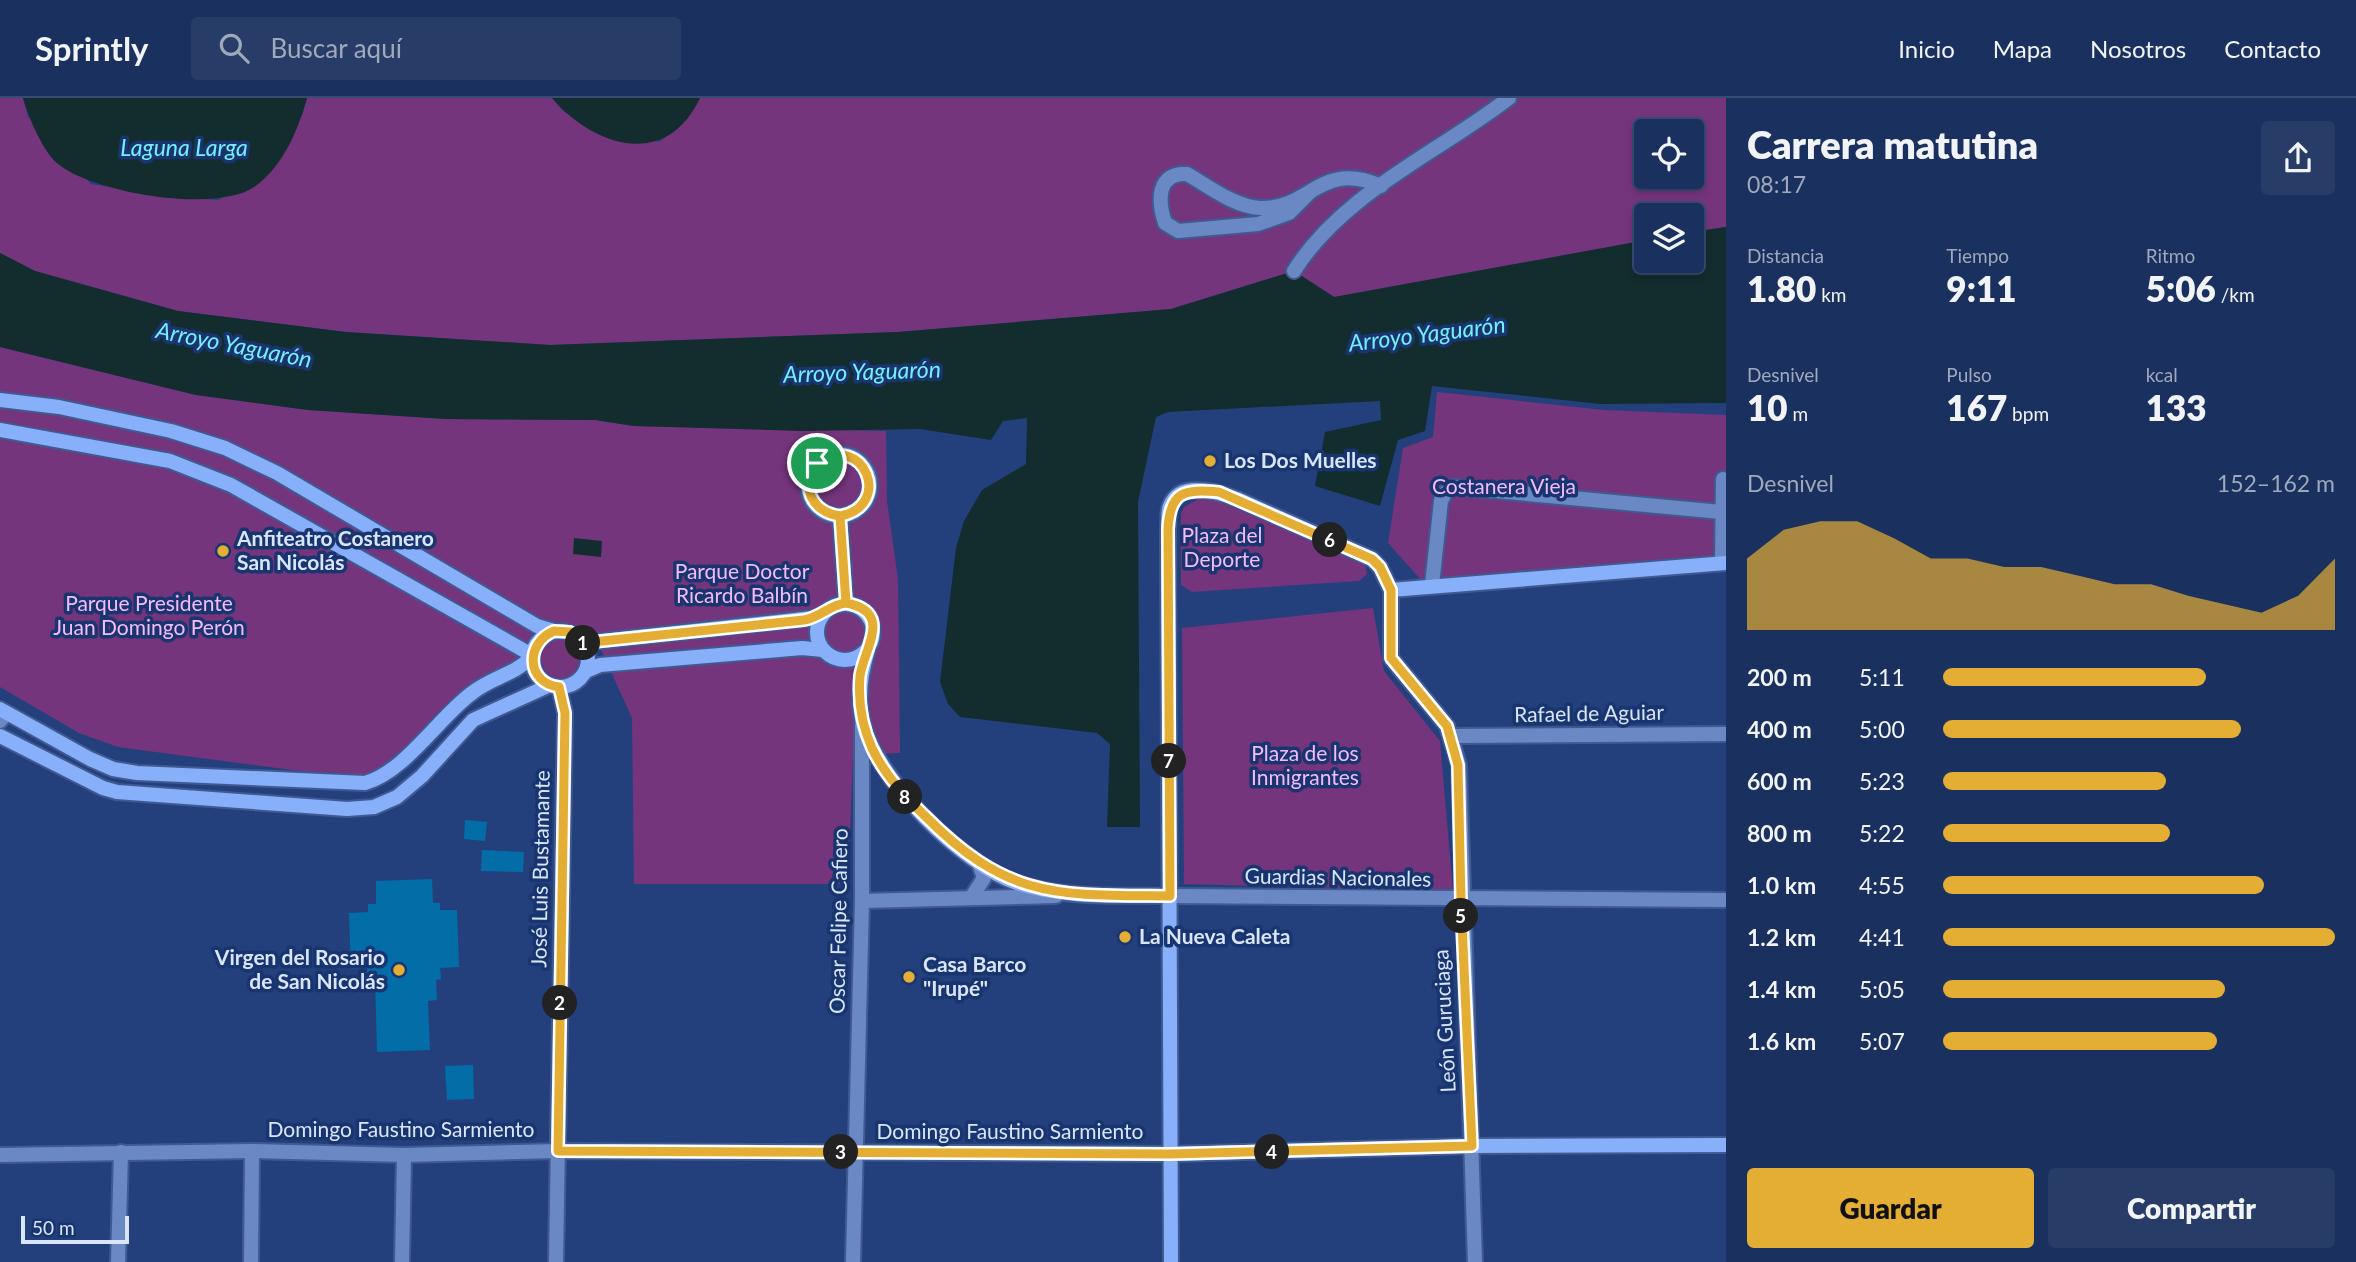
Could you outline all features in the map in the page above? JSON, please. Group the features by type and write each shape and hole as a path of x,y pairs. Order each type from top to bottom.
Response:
{"main road":[{"path":"0,400 60,407 171,430 225,448 277,473 537,626 570,632 583,643 589,659 586,670 575,683 555,686 473,720 422,776 397,797 374,807 347,808 117,792 103,788 0,736"},
{"path":"0,430 170,461 231,485 532,656 538,677 555,686"},
{"path":"1171,1262 1168,529 1169,507 1177,496 1197,490 1219,492 1372,559 1380,567 1391,590 1724,563"},
{"path":"586,670 600,665 776,650 829,654 849,660 868,650 874,633 873,624 863,609 846,603 832,607 821,617 817,634 829,654 855,678 860,690"},
{"path":"583,643 821,617"},
{"path":"2,714 113,769 137,773 365,783 385,774 473,692 516,672 532,656 540,640 554,631"},
{"name":"Oscar Felipe Cafiero","path":"862,722 860,674 868,650"},
{"name":"Guardias Nacionales","path":"862,722 878,761 905,796 935,827 979,863 1014,882 1075,895 1170,896"},
{"name":"Domingo Faustino Sarmiento","path":"1170,1154 1472,1146 1726,1145"}],"street":[{"path":"1294,271 1309,248 1330,225 1381,186 1509,98"},
{"path":"1311,191 1289,213 1258,224 1178,231 1165,223 1159,195 1167,178 1177,174 1186,174 1246,206 1262,208 1288,202 1311,191 1341,177 1360,177 1381,186"},
{"path":"836,454 855,459 862,466 869,483 868,493 858,509 840,516 829,515 813,502 808,482 817,463 836,454"},
{"path":"1723,479 1721,513 1724,563"},
{"path":"1432,585 1441,501 1445,493 1453,487 1721,513"},
{"path":"840,516 846,603"},
{"name":"León Guruciaga","path":"1391,590 1391,658 1451,736 1458,765 1475,1262"},
{"name":"José Luis Bustamante","path":"555,686 565,713 556,1262"},
{"name":"Oscar Felipe Cafiero","path":"853,1262 862,901 862,722"},
{"name":"Rafael de Aguiar","path":"1451,736 1726,734"},
{"path":"971,898 984,878 979,863"},
{"name":"Guardias Nacionales","path":"862,901 1075,895"},
{"name":"Guardias Nacionales","path":"1170,896 1461,901 1726,900"},
{"name":"Domingo Faustino Sarmiento","path":"0,1155 252,1152 404,1155 558,1151 1170,1154"},
{"path":"118,1262 121,1152"},
{"path":"251,1262 252,1152"},
{"path":"402,1262 404,1155"}],"green space":[{"path":"0,98 23,98 28,117 91,184 174,197 219,200 302,116 307,98 552,98 564,112 659,142 677,129 700,98 1726,98 1726,227 1704,230 1704,203 1634,203 1634,242 1334,297 1294,271 1171,309 898,332 550,345 346,332 178,311 35,271 0,253"},
{"name":"Parque Doctor Ricardo Balbín","path":"0,347 196,395 308,410 446,419 595,420 634,426 886,431 887,501 898,579 900,753 853,755 848,884 634,884 632,718 593,632 573,640 582,657 573,675 560,678 549,674 542,666 540,653 506,666 478,684 380,769 352,778 118,747 79,733 0,687"},
{"name":"Costanera Vieja","path":"1437,392 1604,410 1726,415 1726,556 1422,581 1388,543 1403,448 1433,437"},
{"name":"Plaza del Deporte","path":"1200,498 1216,500 1365,563 1367,574 1359,581 1192,592 1181,585 1181,513 1184,507"},
{"name":"Plaza de los Inmigrantes","path":"1373,608 1384,671 1440,741 1453,891 1184,884 1182,628"}],"water":[{"name":"Laguna Larga","path":"23,98 307,98 289,146 267,177 239,194 187,199 157,197 99,184 58,164 42,143"},
{"path":"552,98 700,98 686,121 668,135 649,143 629,143 608,139 588,129"},
{"name":"Arroyo Yaguarón","path":"1726,227 1726,403 1600,404 1432,386 1425,431 1398,440 1380,506 1315,486 1325,432 1381,420 1380,401 1168,412 1156,417 1138,502 1140,827 1107,827 1110,744 1097,733 960,717 948,704 940,682 956,548 964,521 982,490 1026,464 1027,418 1003,421 991,440 920,429 802,431 634,426 595,420 446,419 308,410 196,395 0,347 0,253 35,271 178,311 346,332 550,345 898,332 1171,309 1294,271 1334,297 1634,242 1634,273 1704,273 1704,230"},
{"path":"574,538 602,541 601,557 573,554"}],"building":[{"path":"465,820 487,822 485,841 464,839"},
{"path":"482,850 524,852 523,872 481,871"},
{"path":"432,879 433,903 440,903 440,910 457,910 459,967 440,968 441,979 436,980 437,1000 428,1001 430,1050 377,1052 375,978 367,979 367,968 351,969 349,913 368,912 368,904 376,904 376,881"},
{"path":"473,1065 474,1099 447,1100 445,1066"}],"place":[{"name":"Los Dos Muelles","path":"1210,461"},
{"name":"Anfiteatro Costanero San Nicolás","path":"223,551"},
{"name":"La Nueva Caleta","path":"1125,937"},
{"name":"Virgen del Rosario de San Nicolás","path":"399,970"},
{"name":"Casa Barco \"Irupé\"","path":"909,977"}],"route":[{"path":"817,463 811,471 808,492 820,510 829,515 840,516 846,603 832,607 821,617 804,620 601,639 583,643 570,632 554,631 540,640 535,647 532,657 535,671 544,682 559,687 565,713 558,1151 1170,1154 1472,1146 1458,765 1447,726 1396,668 1391,658 1391,590 1380,567 1372,559 1219,492 1197,490 1177,496 1169,507 1168,529 1170,896 1075,895 1038,889 1014,882 979,863 935,827 905,796 878,761 862,722 860,690 860,674 872,642 873,624 863,609 846,603 840,516 858,509 868,493 869,483 862,466 846,455 836,454 817,463"}],"park label":[{"name":"Parque Presidente Juan Domingo Perón","path":"149,616"}]}
